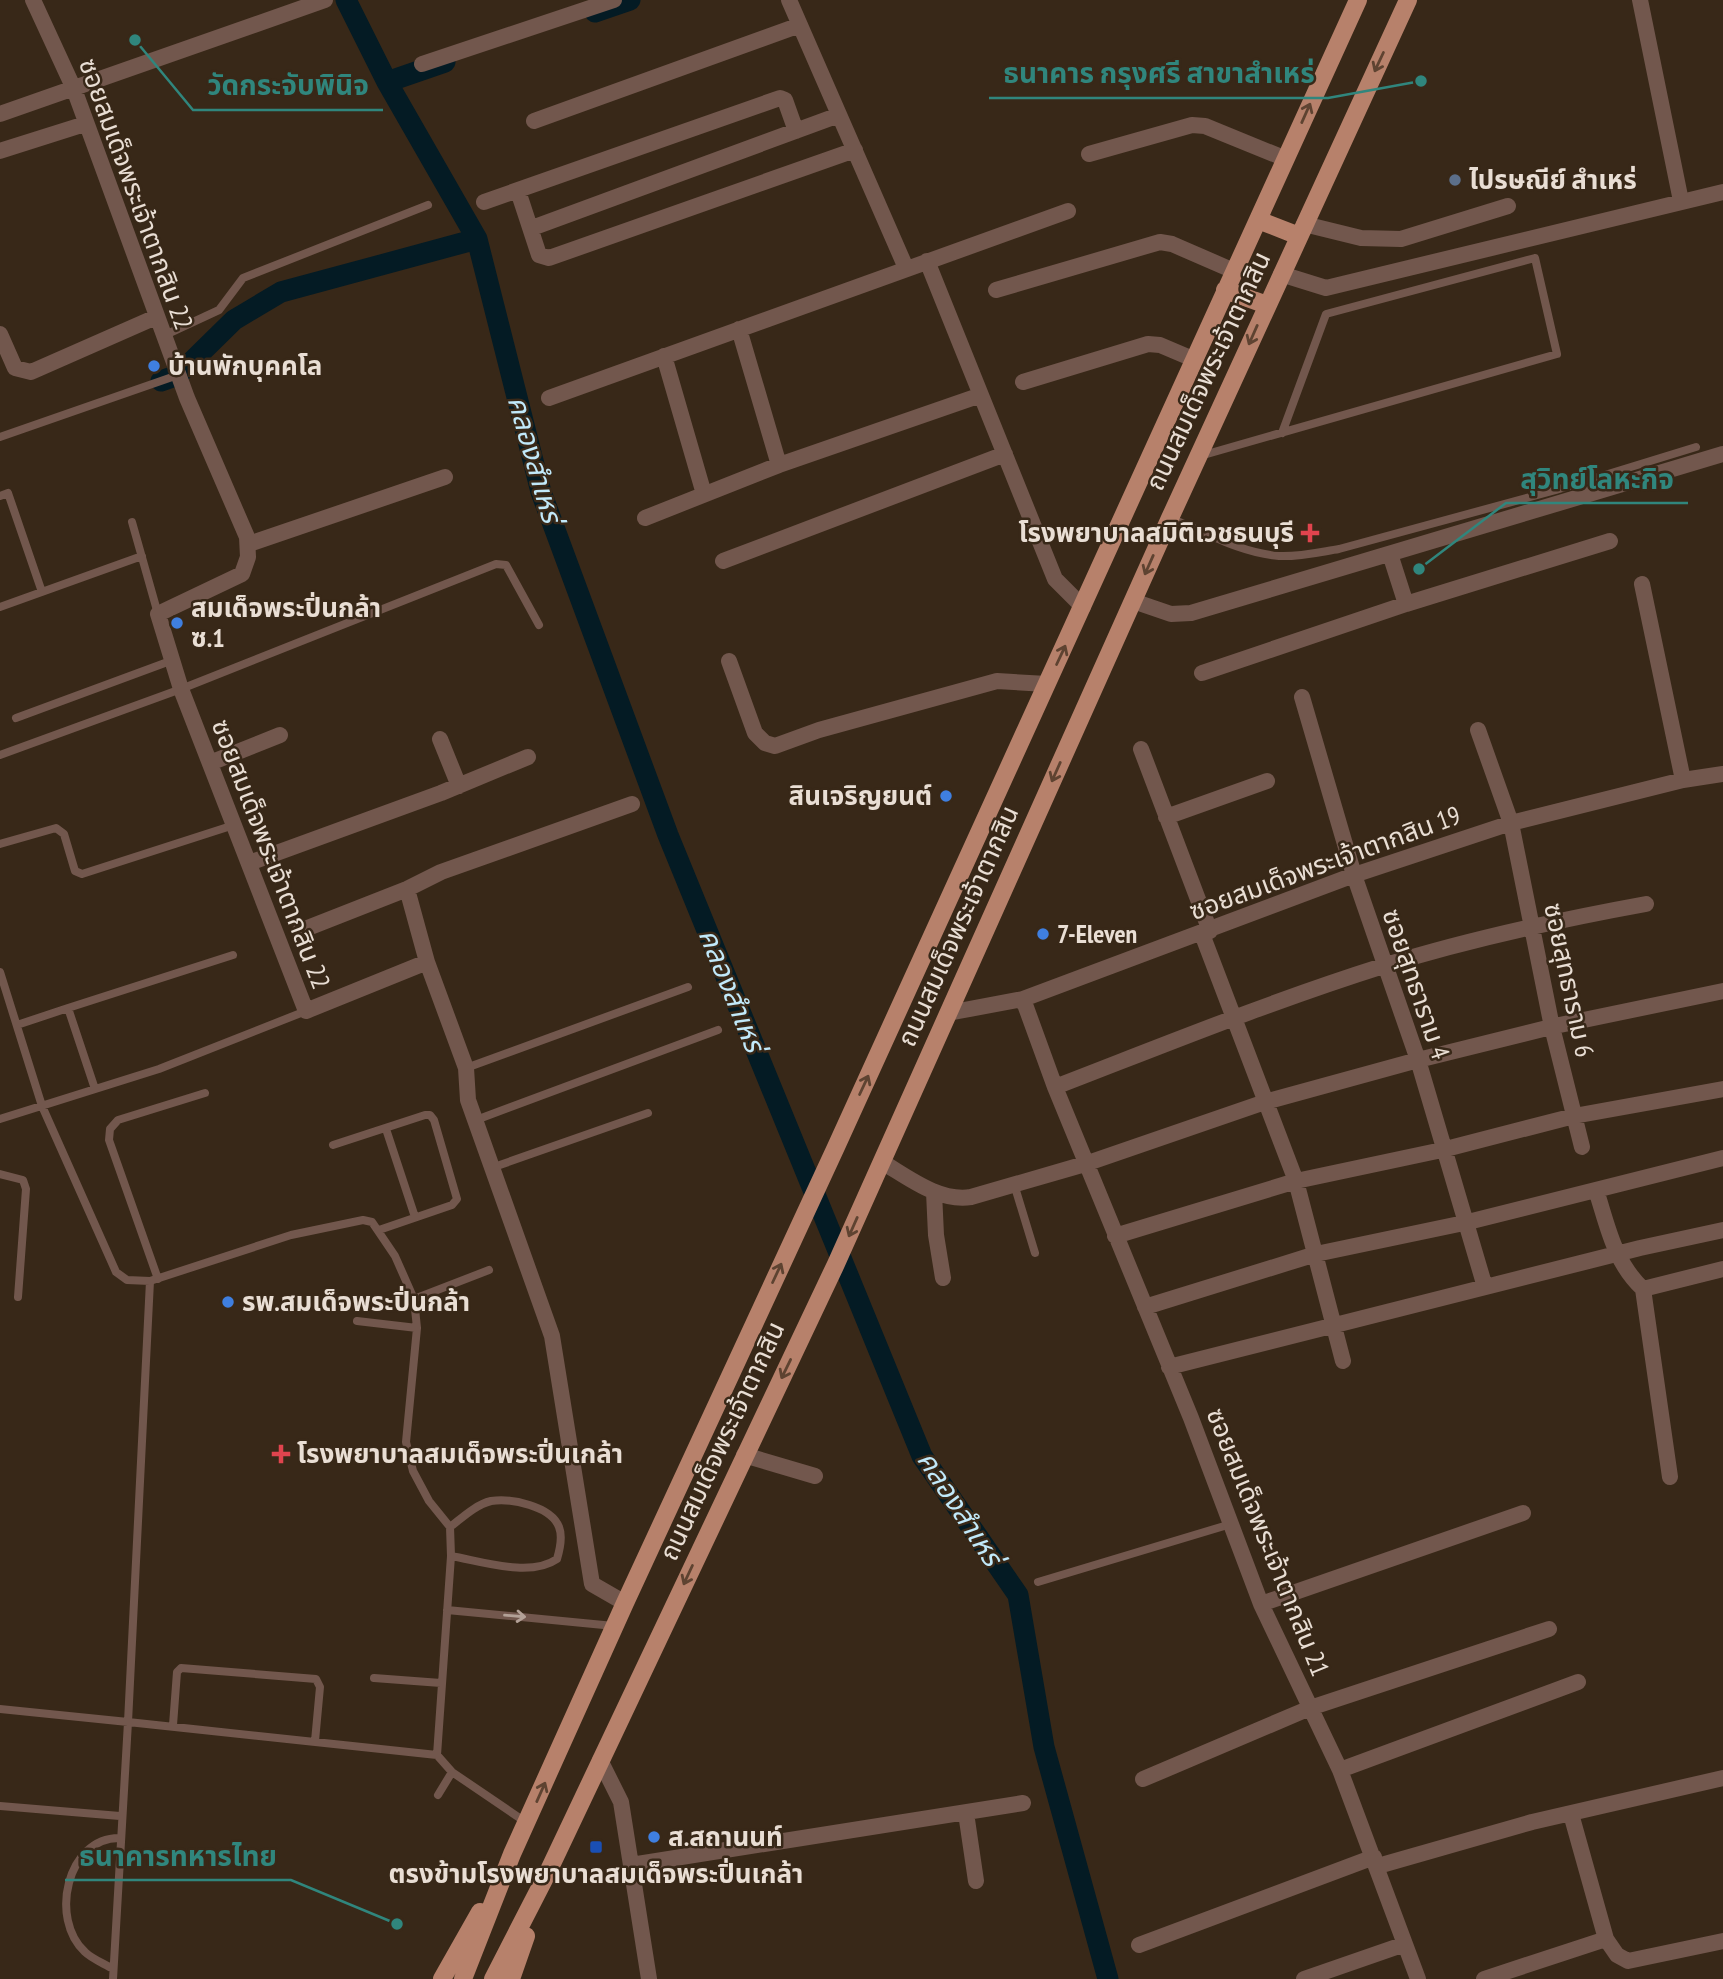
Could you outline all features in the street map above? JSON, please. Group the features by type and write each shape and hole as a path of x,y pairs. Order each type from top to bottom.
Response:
{"main road":[{"name":"ถนนสมเด็จพระเจ้าตากสิน","path":"442,1979 527,1823 614,1626 1048,684 1358,0"},
{"name":"ถนนสมเด็จพระเจ้าตากสิน","path":"493,1979 549,1870 836,1264 1170,518 1408,0"},
{"path":"1258,220 1301,230"},
{"path":"1225,290 1267,305"},
{"name":"ถนนสมเด็จพระเจ้าตากสิน","path":"463,1979 512,1854"},
{"name":"ถนนสมเด็จพระเจ้าตากสิน","path":"511,1979 549,1870"}],"street":[{"name":"ซอยสมเด็จพระเจ้าตากสิน 22","path":"33,0 74,89 163,336 248,544"},
{"path":"422,64 614,0"},
{"path":"789,0 906,268"},
{"path":"1640,0 1681,201"},
{"path":"0,114 320,2"},
{"path":"534,121 800,25"},
{"path":"484,202 780,98 785,100 796,131"},
{"path":"532,228 839,115"},
{"path":"0,151 85,124"},
{"path":"1089,154 1192,125 1205,126 1286,159"},
{"path":"518,191 539,255 549,258 855,150"},
{"path":"1281,274 1326,288 1723,192"},
{"path":"1301,230 1361,238 1401,239 1508,206"},
{"path":"549,398 1068,211"},
{"path":"996,290 1160,242 1171,244 1234,271"},
{"path":"927,261 1055,579 1083,607"},
{"path":"0,334 7,372 31,372 156,317"},
{"path":"739,329 779,465"},
{"path":"1023,382 1148,344 1160,345 1193,359"},
{"path":"664,356 704,494"},
{"path":"645,517 779,465 981,394"},
{"path":"723,561 1005,454"},
{"path":"1133,601 1171,614 1191,613 1723,454"},
{"path":"158,614 242,574 248,544 445,477"},
{"path":"1202,673 1406,604 1610,541"},
{"path":"1391,554 1406,604"},
{"path":"1642,584 1683,780"},
{"name":"ซอยสมเด็จพระเจ้าตากสิน 22","path":"158,614 181,689 306,1011 428,962"},
{"path":"729,661 755,733 765,743 775,746 845,722 997,681 1048,684"},
{"name":"ซอยสุทธาราม 4","path":"1303,698 1353,875 1418,1060 1442,1150 1485,1287"},
{"name":"ซอยสุทธาราม 6","path":"1478,730 1511,823 1552,1027 1582,1147"},
{"path":"210,763 280,735"},
{"path":"440,739 459,786"},
{"path":"1141,749 1206,932 1233,1018 1296,1181 1343,1361"},
{"path":"249,863 459,786 528,757"},
{"name":"ซอยสมเด็จพระเจ้าตากสิน 19","path":"948,1013 1023,999 1353,875 1511,823 1683,780 1723,774"},
{"path":"1166,817 1267,781"},
{"path":"300,931 407,889 441,872 632,804"},
{"path":"407,889 428,962 466,1068 468,1100 552,1336 592,1584 625,1603"},
{"path":"1055,1087 1233,1018 1384,966 1533,925 1646,904"},
{"path":"882,1162 934,1192 956,1199 1085,1164 1265,1102 1418,1060 1552,1027 1723,991"},
{"name":"ซอยสมเด็จพระเจ้าตากสิน 21","path":"1023,999 1085,1164 1169,1367 1261,1604 1340,1770 1418,1979"},
{"path":"1115,1237 1296,1181 1442,1150 1574,1116 1723,1089"},
{"path":"1144,1307 1316,1254 1464,1223 1723,1158"},
{"path":"1596,1190 1616,1255 1628,1275 1643,1289 1670,1477"},
{"path":"934,1192 936,1235 943,1278"},
{"path":"1169,1367 1723,1230"},
{"path":"1643,1289 1723,1269"},
{"path":"744,1455 815,1476"},
{"path":"1261,1604 1523,1513"},
{"path":"1143,1779 1310,1708 1549,1629"},
{"path":"1340,1770 1578,1682"},
{"path":"600,1760 621,1802 649,1979"},
{"path":"1139,1945 1376,1862 1532,1822 1723,1778"},
{"path":"631,1866 1023,1803"},
{"path":"966,1813 976,1881"},
{"path":"1571,1814 1606,1939 1617,1955 1628,1961 1723,1941"},
{"path":"1484,1979 1606,1939"},
{"path":"1304,1979 1405,1944"}],"lane":[{"path":"163,336 219,310 243,278 428,205"},
{"path":"1198,457 1282,433 1557,354 1535,258 1326,314 1282,433"},
{"path":"0,437 178,375"},
{"path":"1170,518 1245,549 1280,556 1308,554 1339,549 1556,490 1696,447"},
{"path":"0,496 8,493 42,592"},
{"path":"132,522 158,614"},
{"path":"0,607 142,556"},
{"path":"0,755 181,689 496,564 506,565 515,577 539,625"},
{"path":"16,718 173,660"},
{"path":"0,844 56,828 64,834 75,871 82,874 234,825"},
{"path":"17,1024 233,955"},
{"path":"0,972 42,1106 116,1272 127,1280 154,1280 291,1235 347,1222 373,1222 379,1230 414,1299 417,1328 406,1442 413,1471 429,1501 450,1527 452,1556 437,1755"},
{"path":"466,1068 688,987"},
{"path":"68,1008 95,1089"},
{"path":"0,1119 159,1069 306,1011"},
{"path":"476,1120 718,1030"},
{"path":"113,1979 120,1816 154,1280 109,1140 110,1129 118,1120 205,1093"},
{"path":"494,1167 648,1113"},
{"path":"333,1146 425,1115 430,1115 435,1120 457,1199 452,1205 379,1230"},
{"path":"386,1129 415,1217"},
{"path":"0,1174 23,1180 26,1189 18,1297"},
{"path":"1014,1184 1035,1253"},
{"path":"414,1299 489,1270"},
{"path":"357,1321 417,1328"},
{"path":"450,1527 479,1506 506,1501 546,1513 554,1519 561,1534 557,1559 549,1565 520,1567 452,1556"},
{"path":"1038,1582 1231,1524"},
{"path":"447,1610 614,1626"},
{"path":"173,1725 177,1672 181,1668 316,1679 320,1687 315,1741"},
{"path":"374,1678 441,1683"},
{"path":"0,1709 173,1725 437,1755 452,1772 527,1823"},
{"path":"438,1795 452,1772"},
{"path":"0,1807 120,1816"},
{"path":"113,1969 85,1952 74,1937 66,1909 68,1883 78,1861 94,1844 106,1838 119,1838"}],"waterway":[{"name":"คลองสำเหร่","path":"346,0 387,82 477,239 541,492 668,835 922,1456 1018,1595 1044,1747 1108,1979"},
{"path":"595,12 630,0"},
{"path":"387,82 445,62"},
{"path":"161,381 178,375 234,320 281,292 477,239"}],"place":[{"name":"วัดกระจับพินิจ","path":"135,40"},
{"name":"ธนาคาร กรุงศรี สาขาสำเหร่","path":"1421,81"},
{"name":"ไปรษณีย์ สำเหร่","path":"1455,180"},
{"name":"บ้านพักบุคคโล","path":"154,366"},
{"name":"โรงพยาบาลสมิติเวชธนบุรี","path":"1310,533"},
{"name":"สุวิทย์โลหะกิจ","path":"1419,569"},
{"name":"สมเด็จพระปิ่นกล้า ซ.1","path":"177,623"},
{"name":"สินเจริญยนต์","path":"946,796"},
{"name":"7-Eleven","path":"1043,934"},
{"name":"รพ.สมเด็จพระปิ่นกล้า","path":"228,1302"},
{"name":"โรงพยาบาลสมเด็จพระปิ่นเกล้า","path":"281,1454"},
{"name":"ส.สถานนท์","path":"654,1837"},
{"name":"ตรงข้ามโรงพยาบาลสมเด็จพระปิ่นเกล้า","path":"596,1847"},
{"name":"ธนาคารทหารไทย","path":"397,1924"}]}
